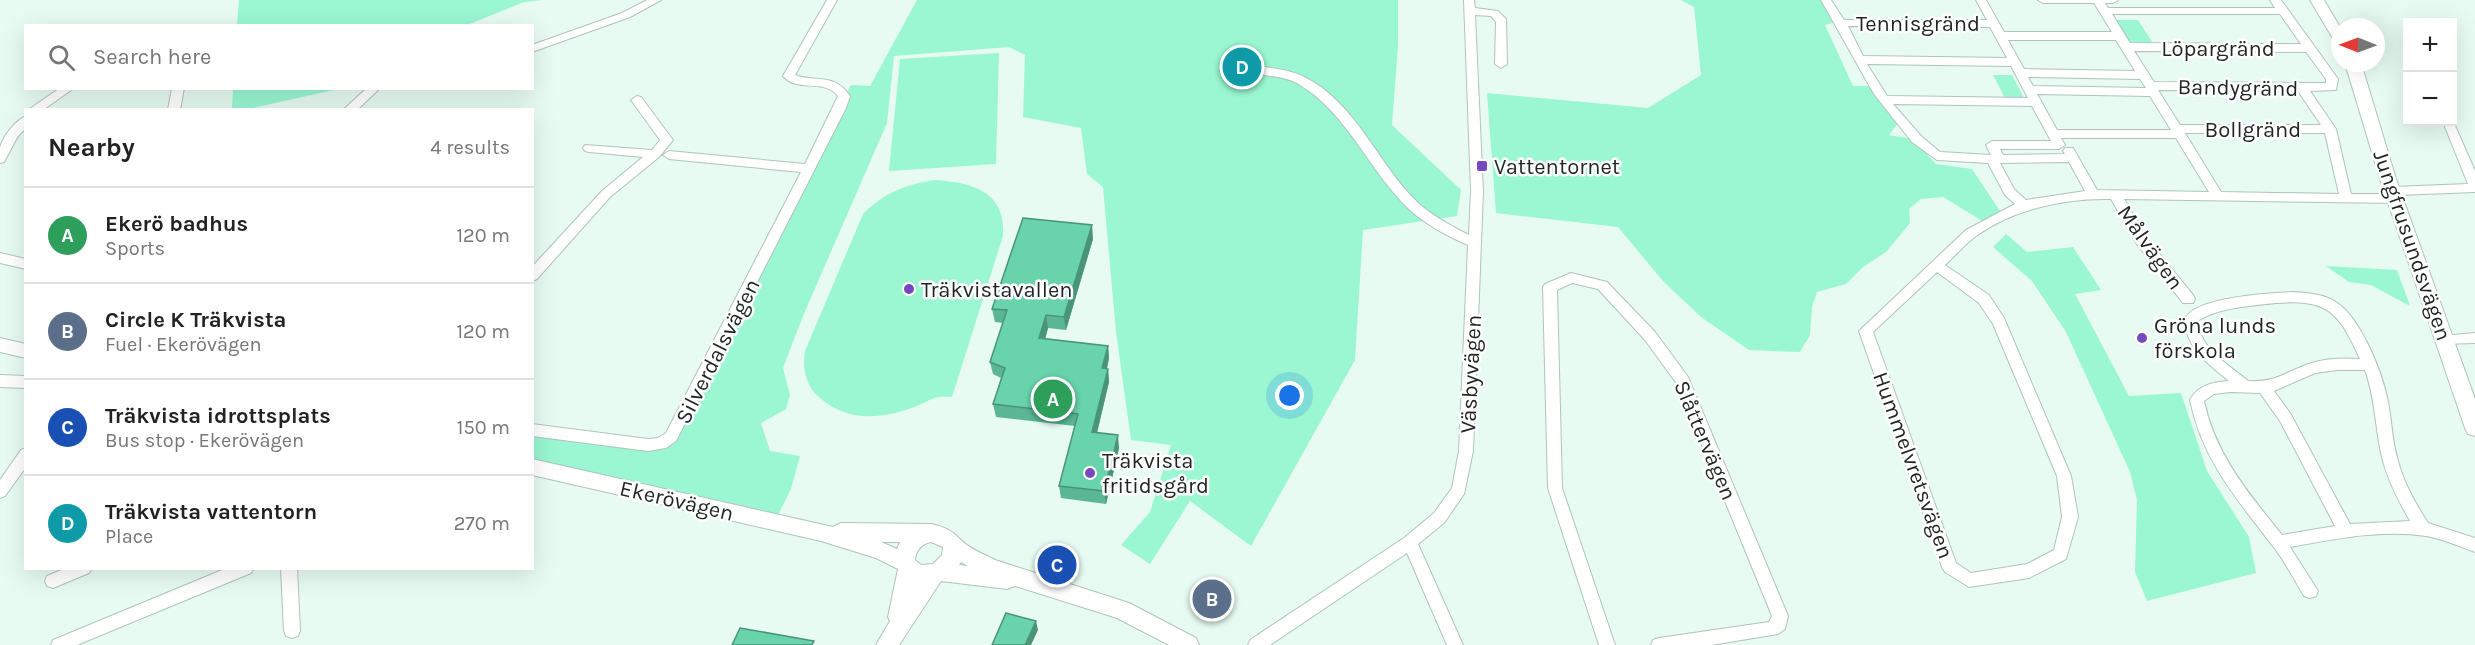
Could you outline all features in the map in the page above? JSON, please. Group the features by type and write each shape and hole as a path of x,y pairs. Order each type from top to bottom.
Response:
{"main road":[{"path":"2317,0 2331,24"},
{"name":"Jungfrusundsvägen","path":"2356,72 2394,195 2475,428"},
{"path":"0,345 24,351"},
{"name":"Ekerövägen","path":"534,467 821,532 882,551 907,566"},
{"name":"Ekerövägen","path":"821,532 924,534"},
{"path":"892,637 907,566 907,548 924,534 931,533 945,536 953,546 965,554 1035,584 1117,608 1188,645"},
{"path":"892,637 937,573 952,560 953,546"},
{"path":"907,566 916,574 937,573 1035,584"}],"street":[{"path":"534,48 626,15 656,0"},
{"name":"Silverdalsvägen","path":"534,430 648,445 661,444 672,437 844,96 841,89 832,84 793,80 789,76 832,0"},
{"path":"1826,0 1843,23 1875,88 1906,127 1937,156 1996,159 2073,158"},
{"path":"1981,0 2036,102 2073,158 2093,194"},
{"path":"2043,0 2101,6 2284,11"},
{"path":"2101,6 2113,0"},
{"path":"2275,0 2308,45"},
{"path":"1471,5 1494,13 1502,21 1501,64"},
{"name":"Väsbyvägen","path":"1256,645 1408,543 1439,518 1459,490 1466,451 1475,243 1477,159 1471,5"},
{"path":"2101,6 2217,195"},
{"name":"Tennisgränd","path":"1843,23 1994,24"},
{"name":"Tennisgränd","path":"2000,36 2120,36"},
{"name":"Löpargränd","path":"2127,47 2308,45"},
{"name":"Bandygränd","path":"2030,90 2332,87 2334,83 2308,45"},
{"path":"1860,60 2014,62"},
{"path":"1264,71 1302,81 1318,92 1345,120 1412,205 1440,227 1475,243"},
{"path":"2021,73 2143,75"},
{"path":"2302,88 2330,129 2346,198"},
{"path":"37,108 66,90"},
{"path":"174,108 178,90"},
{"path":"351,108 373,90"},
{"path":"534,274 606,194 655,154 667,140 637,100"},
{"path":"1884,100 2036,102"},
{"path":"0,159 13,134 24,122"},
{"path":"2451,126 2475,187"},
{"name":"Bollgränd","path":"2057,134 2330,129"},
{"path":"2024,205 2009,192 1992,145 2059,145 2057,134"},
{"path":"589,148 655,154"},
{"path":"669,155 809,169"},
{"name":"Hummelvretsvägen","path":"1936,265 1984,299 1999,322 2064,476 2070,517 2061,554 2029,571 1968,580 1950,567 1866,331 1936,265 1971,233 2024,205 2093,194 2346,198 2475,187"},
{"name":"Målvägen","path":"2115,194 2141,240 2188,299"},
{"path":"0,258 24,264"},
{"name":"Slåttervägen","path":"1607,645 1555,488 1550,287 1571,278 1602,285 1650,336 1683,381 1780,616 1779,624 1772,629 1659,645"},
{"path":"2243,385 2213,359 2198,342 2191,324 2196,314 2261,300 2282,298 2322,300 2340,311 2346,318 2368,365 2381,401 2391,465 2404,498 2424,529"},
{"path":"2446,340 2475,338"},
{"path":"2310,591 2279,542 2233,483 2208,438 2197,407 2200,395 2212,390 2243,385 2263,387 2286,381 2316,367 2338,364 2368,365"},
{"path":"0,381 24,382"},
{"path":"2263,387 2285,417 2345,531"},
{"path":"0,492 24,460"},
{"path":"2279,542 2345,531 2424,529 2475,544"},
{"path":"1408,543 1416,554 1455,645"},
{"path":"53,581 79,570"},
{"path":"59,645 241,570"},
{"path":"289,570 292,631"}],"green space":[{"path":"239,0 543,0 524,2 469,24 237,24"},
{"path":"917,0 1398,0 1398,46 1392,125 1461,190 1457,216 1363,230 1355,360 1251,546 1190,501 1150,564 1121,545 1150,512 1171,445 1131,440 1116,332 1103,187 1087,174 1081,128 1023,117 1025,55 1009,47 894,56 887,123 803,316 783,368 790,395 786,409 761,423 770,451 800,456 791,489 775,521 534,467 534,430 661,444 733,320 851,85 870,86"},
{"path":"1681,0 1822,0 1836,22 1825,25 1853,86 1868,86 1898,123 1889,135 1913,139 1936,164 1972,169 2002,214 1984,222 1943,197 1921,199 1909,209 1910,223 1886,252 1863,267 1846,284 1817,292 1812,307 1810,335 1800,352 1749,350 1701,317 1663,281 1618,227 1496,213 1487,93 1648,108 1701,75 1694,7"},
{"path":"2113,20 2138,20 2156,48 2130,48"},
{"path":"999,53 996,164 889,171 900,59"},
{"path":"1993,75 2012,75 2024,98 2005,98"},
{"path":"233,90 334,90 252,108 232,108"},
{"path":"936,180 975,187 985,193 999,209 1003,221 1003,236 952,397 937,398 892,414 879,416 843,412 820,398 811,388 804,364 805,351 863,214 887,195 915,184"},
{"path":"2006,234 2027,252 2073,247 2101,290 2075,294 2129,396 2181,393 2207,471 2249,537 2256,573 2147,601 2135,572 2137,500 2130,472 2066,332 2032,281 1993,247"},
{"path":"2326,266 2397,270 2410,306 2371,285 2349,282"}],"building":[{"path":"1248,47 1257,51 1259,56 1252,65 1233,66 1228,62 1226,56 1232,48"},
{"path":"1023,218 1092,225 1064,317 1046,315 1039,338 1108,346 1102,368 1108,369 1092,432 1118,435 1104,491 1059,486 1078,414 993,404 1005,368 990,362 1007,310 992,309"},
{"path":"1006,613 1036,621 1025,645 992,645"},
{"path":"740,628 814,641 812,645 732,645"}],"place":[{"name":"Träkvista vattentorn","path":"1242,67"},
{"name":"Vattentornet","path":"1482,166"},
{"name":"Träkvistavallen","path":"909,289"},
{"name":"Gröna lunds förskola","path":"2142,338"},
{"name":"Ekerö badhus","path":"1053,399"},
{"name":"Träkvista fritidsgård","path":"1090,473"},
{"name":"Träkvista idrottsplats","path":"1057,565"},
{"name":"Circle K Träkvista","path":"1212,599"}]}
